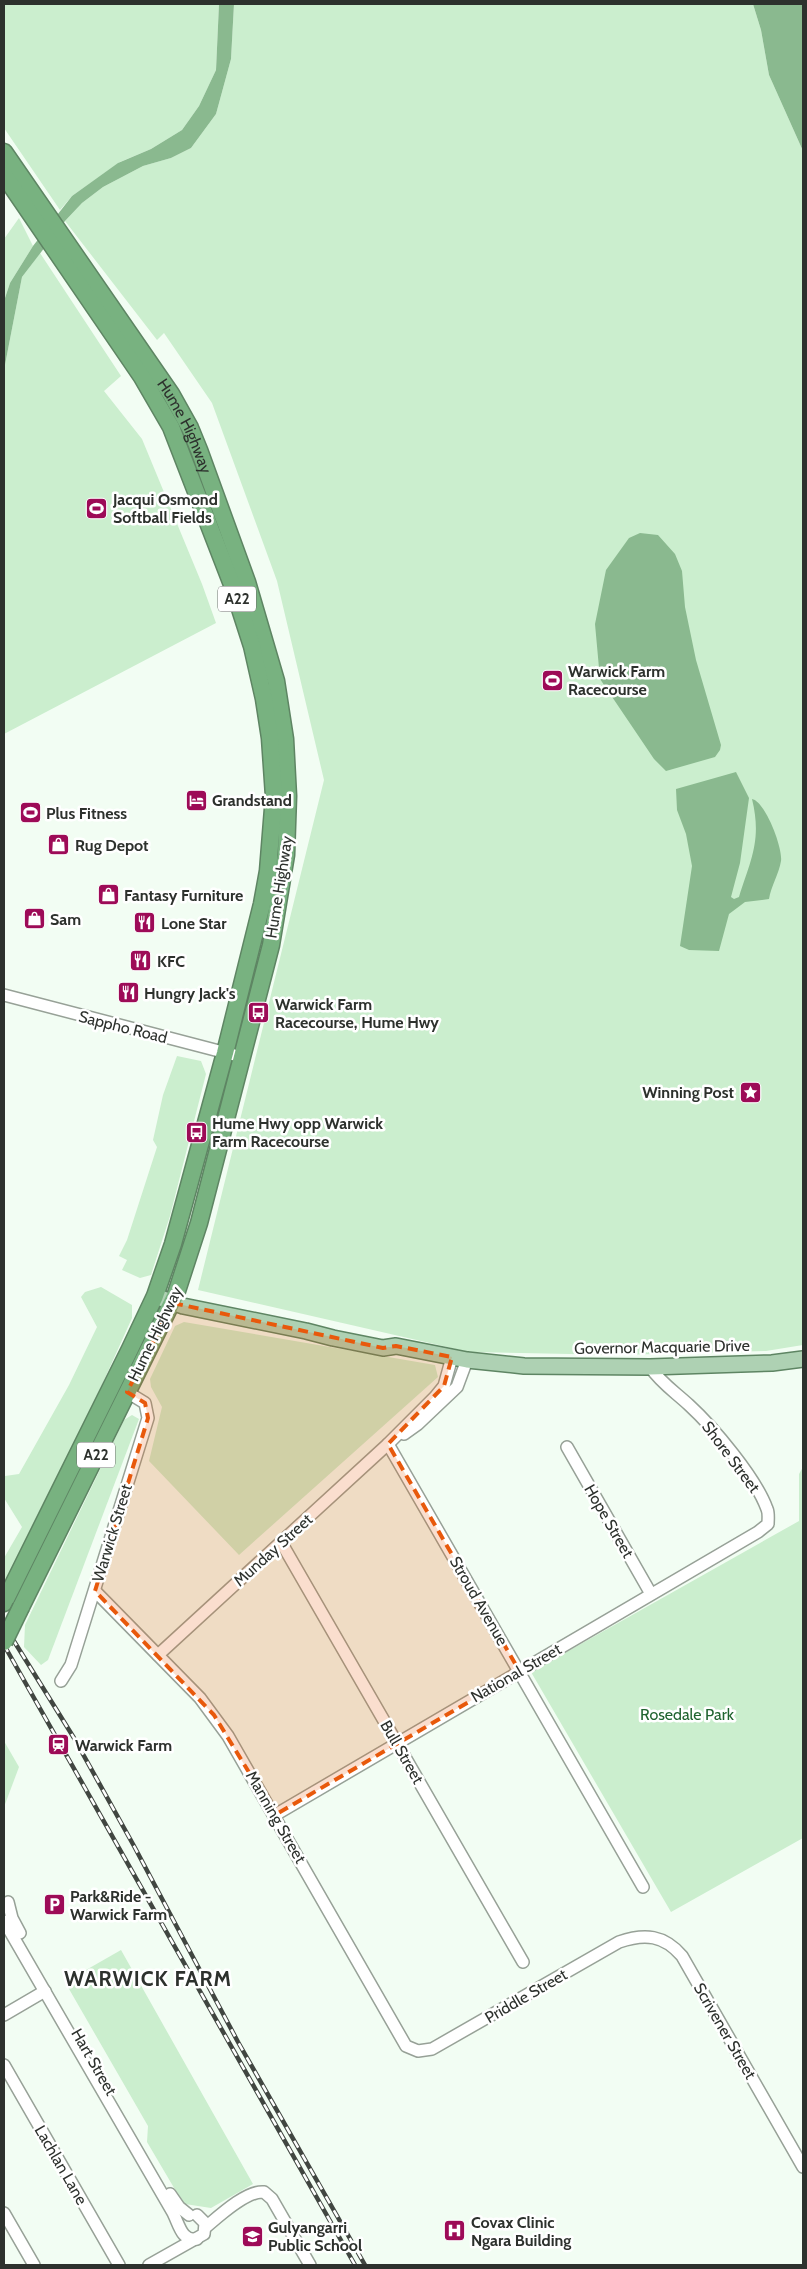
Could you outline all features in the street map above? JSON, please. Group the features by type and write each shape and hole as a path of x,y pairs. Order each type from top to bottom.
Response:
{"highway":[{"name":"Hume Highway","path":"4,152 33,206 71,262 171,427 240,585 276,681 285,739 288,831 278,914 199,1223 174,1303 127,1392 4,1642"},
{"name":"Hume Highway","path":"4,175 33,206"},
{"name":"Hume Highway","path":"6,1598 155,1296 173,1244 225,1053 262,904 268,871 274,796 270,738 264,699 240,585"}],"main road":[{"name":"Governor Macquarie Drive","path":"155,1296 174,1303 333,1338 383,1348 396,1346 459,1363 650,1368 772,1363 802,1359"}],"street":[{"name":"Sappho Road","path":"4,995 242,1057"},
{"name":"Munday Street","path":"158,1655 388,1444 418,1424 444,1400 457,1387 459,1363"},
{"name":"Shore Street","path":"650,1368 721,1439 756,1488 768,1510 768,1524 758,1532"},
{"name":"Warwick Street","path":"61,1682 71,1665 148,1418 145,1403 127,1392"},
{"name":"Stroud Avenue","path":"388,1444 643,1887"},
{"name":"Hope Street","path":"567,1447 651,1594"},
{"name":"National Street","path":"275,1815 758,1532"},
{"name":"Bull Street","path":"281,1542 523,1962"},
{"name":"Manning Street","path":"95,1591 214,1715 236,1748 275,1815 403,2040 411,2049 418,2051 432,2050"},
{"path":"4,1914 6,1898"},
{"name":"Hart Street","path":"6,1898 15,1923 173,2200 193,2215"},
{"name":"Hart Street","path":"4,1922 181,2231"},
{"name":"Scrivener Street","path":"619,1942 642,1936 655,1937 670,1944 682,1956 803,2167"},
{"name":"Priddle Street","path":"432,2050 619,1942"},
{"path":"4,2015 45,1991"},
{"name":"Lachlan Lane","path":"4,2066 119,2265"},
{"path":"148,2265 197,2239 204,2234 206,2227 224,2211 260,2192 268,2194 310,2265"},
{"path":"174,2251 183,2219 193,2215 224,2211"},
{"path":"4,2213 34,2265"},
{"path":"193,2215 203,2220 206,2227"},
{"path":"181,2231 189,2239 197,2239"}],"highlighted area":[{"path":"173,1303 383,1348 396,1346 452,1357 444,1386 388,1444 520,1672 275,1815 214,1715 95,1591 148,1418 145,1403 127,1392"}],"green space":[{"path":"4,4 219,4 216,70 199,106 182,130 151,149 120,162 72,196 60,210 4,128"},
{"name":"Warwick Farm Racecourse","path":"234,4 753,4 761,30 769,75 803,151 803,1345 766,1351 619,1355 469,1352 198,1290 324,780 277,581 212,403 164,333 157,340 65,221 82,203 103,187 143,166 171,158 191,148 216,114 231,59"},
{"path":"19,218 33,246 10,283 4,301 4,239"},
{"name":"Jacqui Osmond Softball Fields","path":"40,253 121,376 104,391 142,439 202,584 216,623 4,734 4,370 22,277"},
{"path":"177,1056 201,1061 206,1074 170,1216 151,1275 140,1278 122,1270 127,1260 119,1256 127,1240 157,1147 153,1140 163,1095"},
{"path":"101,1287 132,1305 132,1318 96,1398 4,1584 4,1558 22,1527 4,1498 5,1476 19,1474 69,1385 97,1327 81,1297 85,1292"},
{"path":"184,1322 435,1365 438,1377 239,1555 149,1461 162,1407 151,1387 150,1379 175,1326"},
{"path":"132,1415 139,1419 48,1660 41,1665 24,1647 25,1625 124,1420"},
{"name":"Rosedale Park","path":"803,1467 803,1838 671,1912 531,1672 799,1521 799,1474"},
{"path":"4,1741 19,1767 4,1807"},
{"path":"121,1950 253,2184 211,2208 185,2204 180,2198 147,2142 148,2126 65,1982"}],"shaded area":[{"path":"219,4 234,4 231,59 216,114 191,148 171,158 143,166 103,187 82,203 65,221 22,277 4,370 4,301 10,283 33,246 72,196 118,163 151,149 182,130 199,106 216,70"},
{"path":"753,4 803,4 803,151 769,75 761,30"},
{"path":"640,533 658,535 675,554 682,571 685,607 696,660 721,745 715,757 666,771 654,759 600,679 595,624 606,570 629,538"},
{"path":"736,772 749,798 740,863 731,897 734,899 739,897 754,849 756,826 752,799 762,808 772,826 781,855 780,866 769,899 745,902 729,914 719,951 689,950 680,946 692,866 686,834 677,810 676,789"}],"railway":[{"path":"4,1625 74,1738 134,1846 238,2042 365,2265"},
{"path":"4,1645 355,2265"}],"place":[{"name":"Jacqui Osmond Softball Fields","path":"97,508"},
{"name":"Warwick Farm Racecourse","path":"552,680"},
{"name":"Grandstand","path":"196,800"},
{"name":"Plus Fitness","path":"30,813"},
{"name":"Rug Depot","path":"59,845"},
{"name":"Fantasy Furniture","path":"108,895"},
{"name":"Sam","path":"34,919"},
{"name":"Lone Star","path":"145,923"},
{"name":"KFC","path":"141,961"},
{"name":"Hungry Jack's","path":"128,993"},
{"name":"Warwick Farm Racecourse, Hume Hwy","path":"259,1013"},
{"name":"Winning Post","path":"750,1092"},
{"name":"Hume Hwy opp Warwick Farm Racecourse","path":"196,1132"},
{"name":"Warwick Farm","path":"59,1745"},
{"name":"Park&Ride - Warwick Farm","path":"54,1905"},
{"name":"Covax Clinic Ngara Building","path":"455,2231"},
{"name":"Gulyangarri Public School","path":"252,2236"}],"district":[{"name":"WARWICK FARM","path":"148,1978"}]}
